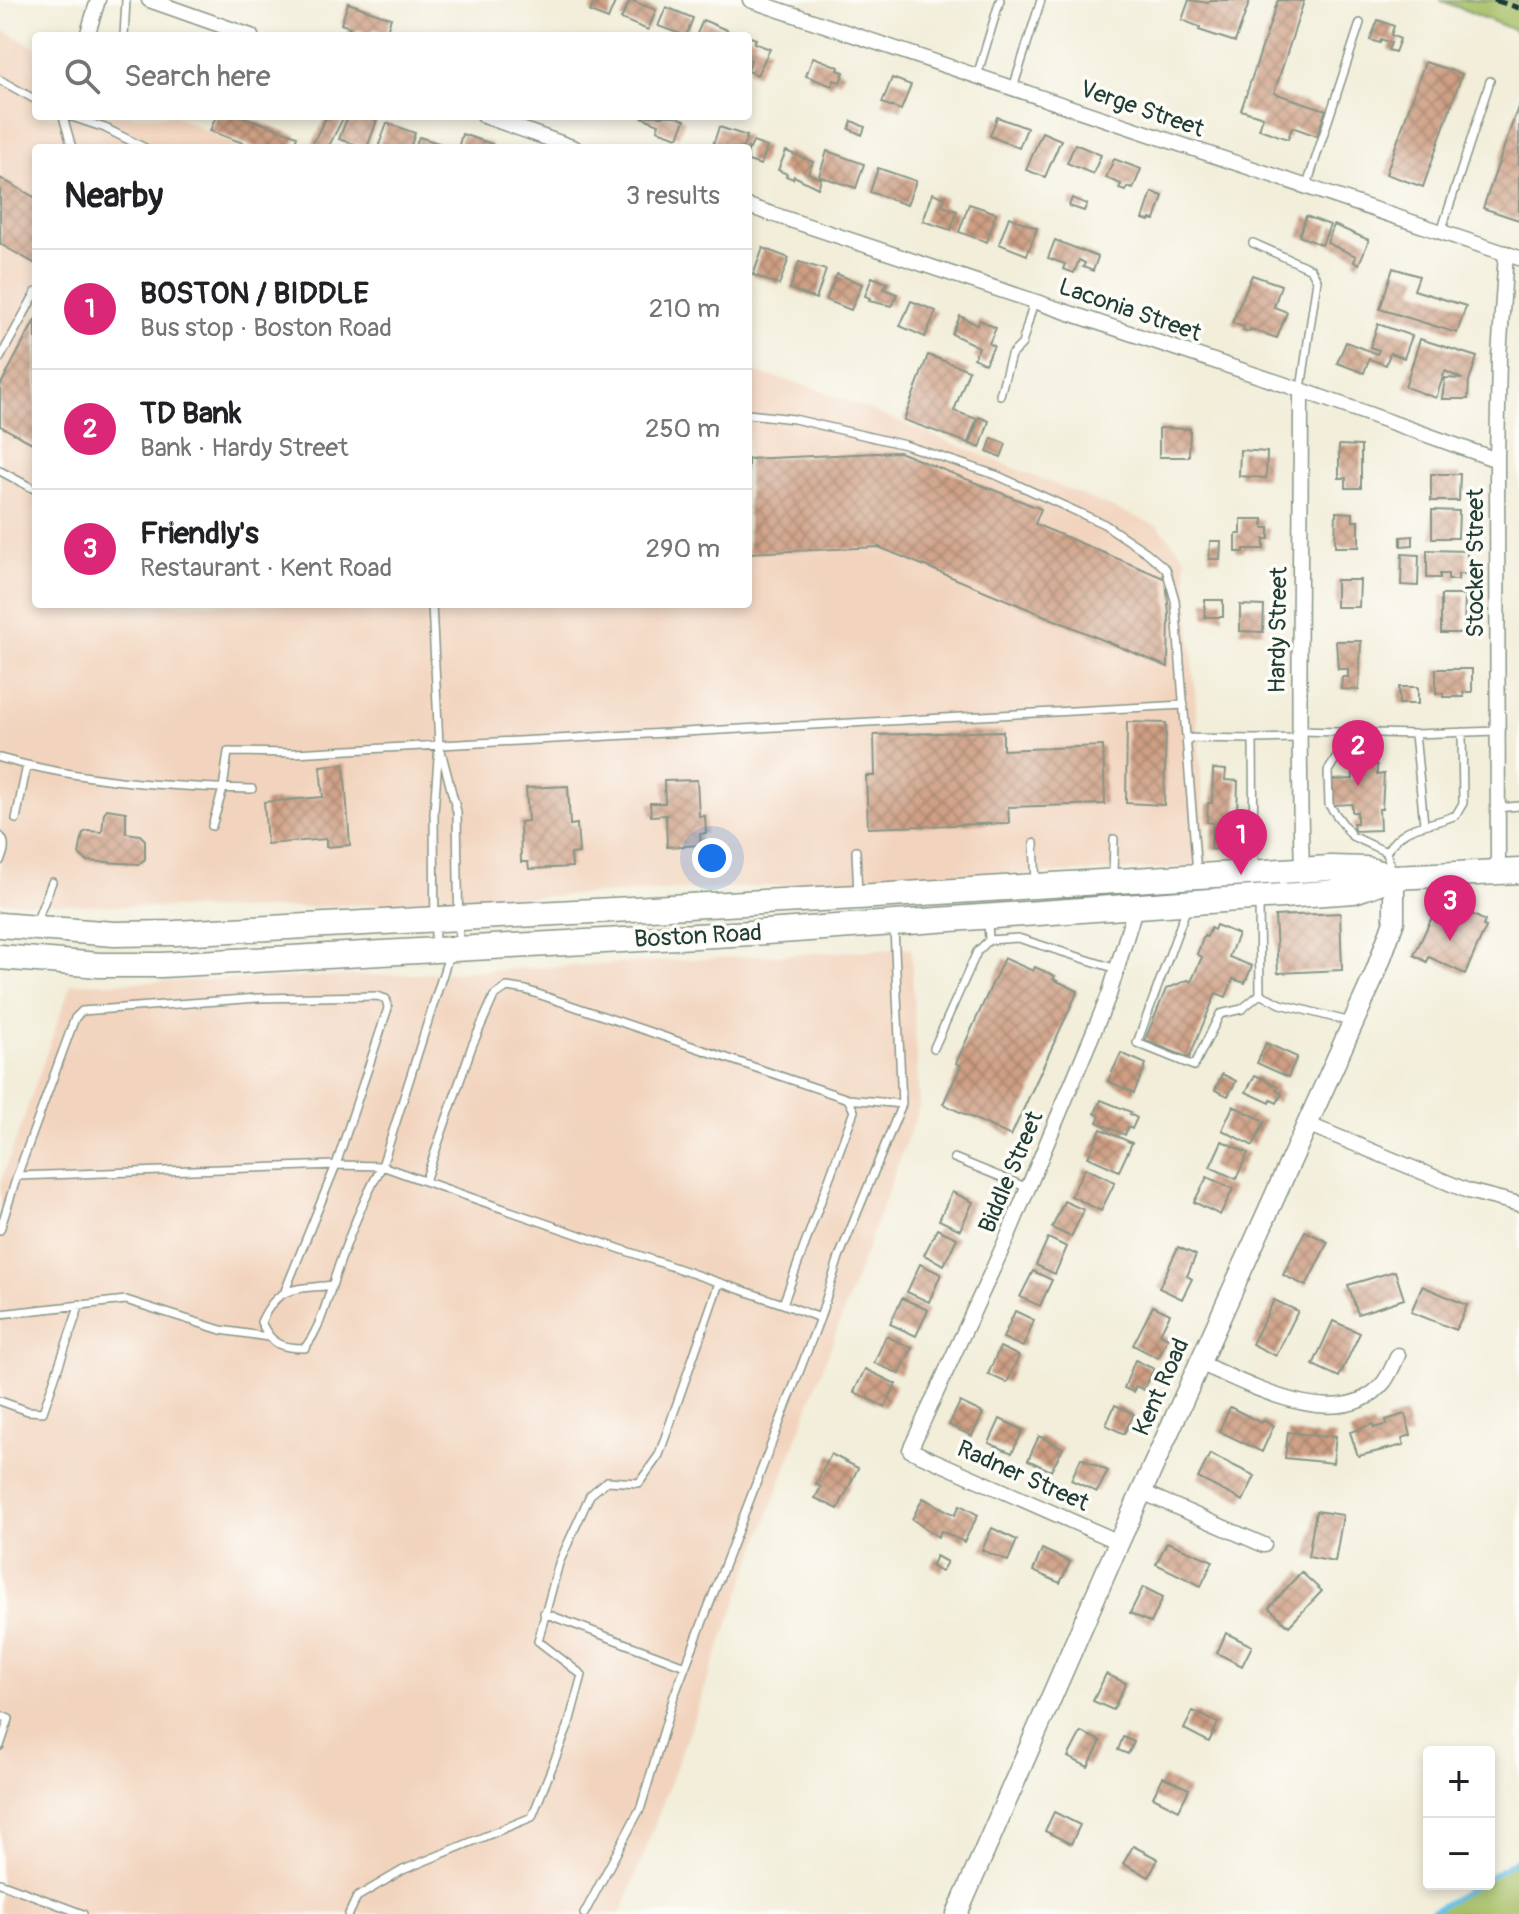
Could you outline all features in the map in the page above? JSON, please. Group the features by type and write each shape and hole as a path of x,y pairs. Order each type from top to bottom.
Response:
{"main road":[{"name":"Boston Road","path":"0,957 99,965 161,965 894,924 989,928 1136,905 1189,901 1302,870 1354,868 1394,877 1508,872"},
{"name":"Boston Road","path":"0,925 144,934 1197,876 1256,885 1354,891 1394,877"}],"street":[{"path":"88,32 98,0"},
{"path":"149,0 240,32"},
{"name":"Verge Street","path":"750,0 1512,256"},
{"path":"495,120 564,144"},
{"name":"Laconia Street","path":"752,207 1301,390 1497,460"},
{"name":"Stocker Street","path":"1508,872 1497,808 1497,460 1499,357 1512,256"},
{"name":"Hardy Street","path":"1301,390 1298,735 1302,870"},
{"name":"Kent Road","path":"957,1914 1119,1542 1375,974 1394,921 1394,877"},
{"name":"Biddle Street","path":"910,1450 1028,1188 1109,995 1136,905"},
{"path":"1307,1124 1468,1191 1519,1204"},
{"path":"1200,1363 1269,1394 1296,1403 1325,1405 1351,1401 1376,1390 1385,1381 1398,1355"},
{"name":"Radner Street","path":"910,1450 1119,1542"},
{"path":"1142,1492 1264,1545"}],"lane":[{"path":"124,32 126,0"},
{"path":"977,76 1000,0"},
{"path":"1013,88 1042,0"},
{"path":"1306,188 1360,23"},
{"path":"0,80 32,98"},
{"path":"1441,232 1490,81"},
{"path":"67,120 71,144"},
{"path":"79,120 105,128 137,144"},
{"path":"1253,243 1311,269 1317,280 1301,390"},
{"path":"0,358 32,299"},
{"path":"1000,395 1011,355 1022,344 1034,301"},
{"path":"752,414 794,419 905,445 996,475 1104,524 1166,569 1175,600 1197,876"},
{"path":"0,471 32,488"},
{"path":"0,1314 126,1300 221,1330 268,1337 285,1348 305,1348 319,1330 332,1285 366,1196 382,1166 449,950 434,812 439,745 432,608"},
{"path":"212,826 223,789 228,752 294,753 1184,705"},
{"path":"1353,731 1328,771 1329,805 1352,836 1386,852 1394,877"},
{"path":"1187,738 1253,739 1353,731 1415,734 1496,731"},
{"path":"1386,852 1396,837 1424,824 1445,821 1456,815 1463,803 1462,732"},
{"path":"1415,734 1424,824"},
{"path":"1253,739 1260,994"},
{"path":"439,745 457,812 448,919 449,950"},
{"path":"0,758 27,765 179,787 252,789"},
{"path":"16,819 27,765"},
{"path":"1497,808 1519,806"},
{"path":"0,836 4,850 0,861"},
{"path":"1113,881 1114,839"},
{"path":"1034,843 1036,886"},
{"path":"856,851 858,897"},
{"path":"34,928 52,882"},
{"path":"1189,901 1137,1043 1194,1066 1220,1014 1242,1009 1260,994"},
{"path":"584,1914 641,1807 685,1666 820,1318 839,1257 902,1104 894,924"},
{"path":"934,1048 989,928 1117,969"},
{"path":"425,1181 472,1046 494,996 507,987 526,990 848,1099 902,1104"},
{"path":"1260,994 1281,1004 1353,1022"},
{"path":"0,1230 75,1018 82,1011 258,998 377,996 386,999 388,1008 336,1165 285,1291 269,1304 261,1322 268,1337"},
{"path":"783,1304 854,1111 848,1099"},
{"path":"954,1158 1028,1188"},
{"path":"17,1176 382,1166 820,1318"},
{"path":"349,1914 357,1897 403,1870 532,1817 568,1727 582,1675 538,1641 559,1563 590,1495 607,1481 639,1483 659,1455 719,1283"},
{"path":"285,1291 332,1285"},
{"path":"0,1401 28,1411 43,1412 80,1304"},
{"path":"544,1613 685,1666"},
{"path":"0,1715 9,1719 0,1746"},
{"path":"0,1883 83,1914"}],"shaded area":[{"path":"0,28 32,46 32,120 184,120 234,144 32,144 32,608 752,608 752,372 810,386 1158,526 1185,556 1208,866 243,910 0,902"},
{"path":"911,948 919,1107 624,1908 619,1914 0,1914 0,1185 71,984 418,974"}],"green space":[{"path":"1440,0 1519,0 1519,32"},
{"path":"1519,1856 1519,1914 1428,1914 1468,1890 1495,1890 1495,1874"}],"building":[{"path":"595,0 616,0 608,19 590,12"},
{"path":"630,0 656,10 648,30 621,19"},
{"path":"1189,0 1208,3 1210,0 1250,0 1235,42 1199,30 1200,27 1182,20"},
{"path":"1278,0 1304,1 1274,93 1326,110 1317,136 1292,127 1288,139 1259,129 1263,117 1241,110"},
{"path":"348,3 391,18 386,32 375,29 372,32 348,32 350,27 341,24"},
{"path":"666,7 693,18 688,32 675,32 658,26"},
{"path":"703,20 729,31 729,32 698,32"},
{"path":"1378,20 1394,26 1391,35 1400,39 1395,52 1388,50 1391,43 1381,39 1380,43 1370,40"},
{"path":"752,38 756,39 754,43 770,49 757,75 752,73"},
{"path":"813,57 839,67 838,70 844,72 840,82 834,80 832,86 806,76"},
{"path":"1425,62 1462,74 1423,187 1386,174"},
{"path":"892,78 911,85 901,110 882,103"},
{"path":"1519,104 1519,220 1483,208"},
{"path":"997,117 1027,128 1019,148 990,136"},
{"path":"214,120 253,120 297,136 294,144 246,144 210,131"},
{"path":"325,120 342,120 330,144 312,144"},
{"path":"346,120 377,120 368,144 339,139"},
{"path":"649,120 685,120 678,137 657,130 659,124"},
{"path":"852,121 865,127 862,135 849,129"},
{"path":"387,123 415,133 411,144 379,144"},
{"path":"719,127 747,136 744,144 713,144"},
{"path":"1042,132 1061,140 1045,177 1026,170"},
{"path":"462,134 492,144 459,144"},
{"path":"419,137 441,144 416,144"},
{"path":"753,142 767,147 761,165 752,162"},
{"path":"1075,144 1101,155 1093,174 1067,163"},
{"path":"786,151 813,162 808,173 821,179 818,188 778,170"},
{"path":"827,151 864,164 856,188 819,176"},
{"path":"1114,159 1141,169 1133,189 1119,189 1121,184 1106,178"},
{"path":"878,168 916,181 907,205 870,192"},
{"path":"0,178 32,196 32,262 0,244"},
{"path":"1152,192 1163,196 1155,220 1149,221 1143,219"},
{"path":"933,193 945,198 942,206 957,211 951,230 923,221"},
{"path":"1072,198 1087,204 1084,211 1069,206"},
{"path":"969,204 996,213 987,242 959,232"},
{"path":"1306,216 1330,225 1322,245 1299,236"},
{"path":"1009,217 1037,228 1027,255 999,244"},
{"path":"1334,225 1369,240 1359,264 1354,262 1356,256 1327,243"},
{"path":"1055,240 1098,257 1093,271 1083,267 1085,263 1079,260 1074,273 1063,269 1065,264 1048,258"},
{"path":"763,248 789,258 779,285 753,275"},
{"path":"799,262 826,270 816,299 790,289"},
{"path":"1393,268 1419,276 1414,290 1466,306 1457,333 1380,309"},
{"path":"837,274 862,284 851,310 826,300"},
{"path":"1252,275 1281,285 1274,307 1287,312 1277,338 1250,329 1249,332 1243,330 1244,327 1232,323"},
{"path":"872,277 887,283 884,289 897,294 892,306 869,301 870,298 865,296"},
{"path":"911,301 936,311 925,337 900,326"},
{"path":"960,316 977,325 980,320 996,328 989,343 994,346 985,364 974,358 979,347 952,334"},
{"path":"1378,324 1412,336 1404,358 1390,353 1386,365 1369,359 1364,373 1337,363 1346,342 1377,354 1379,350 1370,347"},
{"path":"32,326 32,443 0,426 0,386"},
{"path":"1420,339 1477,357 1469,381 1468,399 1442,399 1445,378 1462,379 1445,371 1436,398 1405,387"},
{"path":"928,355 969,370 954,411 977,419 968,443 904,420"},
{"path":"979,417 989,421 980,448 970,444"},
{"path":"1159,428 1190,429 1189,457 1159,457"},
{"path":"992,438 1006,444 1001,457 987,452"},
{"path":"1339,445 1361,446 1361,488 1346,488 1346,478 1339,478"},
{"path":"1240,450 1267,452 1266,478 1239,476"},
{"path":"899,452 1041,509 1035,524 1166,579 1168,667 879,547 752,553 752,459"},
{"path":"1431,474 1460,474 1459,501 1431,501"},
{"path":"1432,510 1459,511 1458,538 1432,538"},
{"path":"1336,512 1353,513 1353,521 1359,521 1359,547 1335,547"},
{"path":"1241,519 1263,519 1263,528 1269,528 1269,539 1264,539 1264,549 1236,552 1236,534 1241,534"},
{"path":"1413,536 1413,545 1401,546 1401,537"},
{"path":"1210,541 1221,541 1220,559 1209,559"},
{"path":"1427,550 1467,551 1467,574 1458,574 1458,580 1448,580 1448,574 1440,574 1440,578 1427,578"},
{"path":"1402,554 1419,555 1418,586 1401,585"},
{"path":"1336,580 1360,580 1359,607 1336,607"},
{"path":"1441,595 1465,595 1464,633 1441,633"},
{"path":"1205,600 1223,600 1223,617 1205,617"},
{"path":"1240,605 1264,606 1263,632 1240,631"},
{"path":"1336,641 1361,641 1359,690 1341,689 1342,677 1348,677 1348,669 1338,669"},
{"path":"1436,669 1472,669 1472,692 1463,692 1464,697 1443,697 1443,693 1436,693"},
{"path":"1399,687 1418,687 1418,704 1399,704"},
{"path":"1127,722 1166,723 1164,805 1126,803"},
{"path":"1003,731 1003,750 1103,746 1105,804 1008,807 1009,823 868,828 866,776 875,776 874,735"},
{"path":"1366,749 1366,756 1372,756 1372,765 1377,765 1377,775 1384,774 1382,809 1379,809 1380,830 1354,831 1357,812 1352,812 1352,804 1333,805 1332,780 1353,779 1352,763 1359,750"},
{"path":"344,764 350,845 326,847 326,839 267,844 264,802 323,797 320,766"},
{"path":"1213,769 1226,770 1225,780 1238,781 1236,850 1211,849 1213,823 1207,822 1208,803 1212,803"},
{"path":"697,780 699,816 705,816 706,833 700,834 701,845 667,847 666,815 651,816 650,803 665,803 664,781"},
{"path":"568,786 570,825 577,824 579,853 571,854 572,867 529,869 528,862 521,862 520,822 528,821 526,788"},
{"path":"107,809 126,812 126,833 140,835 145,840 145,859 139,864 87,861 79,854 83,833 102,832"},
{"path":"1445,908 1464,917 1466,911 1485,921 1483,926 1486,927 1465,974 1429,957 1427,962 1414,955 1435,911 1442,915"},
{"path":"1340,913 1342,970 1278,973 1275,916"},
{"path":"1216,925 1238,934 1229,957 1252,966 1245,983 1233,979 1226,997 1216,993 1189,1058 1145,1040 1166,989 1188,980 1191,982 1202,957 1197,954 1204,936 1207,937"},
{"path":"1004,958 1033,971 1035,967 1078,991 1011,1136 943,1104 961,1066 956,1063"},
{"path":"1266,1043 1297,1057 1288,1077 1257,1063"},
{"path":"1121,1053 1146,1064 1134,1093 1108,1081"},
{"path":"1222,1074 1236,1081 1228,1096 1215,1090"},
{"path":"1255,1075 1278,1086 1276,1090 1282,1094 1277,1103 1246,1092"},
{"path":"1101,1100 1131,1112 1137,1118 1132,1129 1128,1127 1125,1135 1097,1122 1100,1116 1095,1113"},
{"path":"1233,1106 1265,1121 1253,1146 1222,1130"},
{"path":"1101,1129 1132,1143 1119,1171 1088,1157"},
{"path":"1222,1141 1248,1153 1236,1179 1210,1167"},
{"path":"1085,1168 1115,1182 1101,1211 1071,1196"},
{"path":"1207,1177 1233,1189 1220,1215 1194,1202"},
{"path":"952,1192 973,1202 960,1230 939,1220"},
{"path":"1064,1201 1084,1210 1071,1237 1052,1228"},
{"path":"937,1229 957,1238 944,1265 924,1255"},
{"path":"1305,1231 1328,1242 1306,1286 1283,1275"},
{"path":"1048,1238 1067,1247 1055,1274 1036,1265"},
{"path":"1178,1247 1196,1255 1187,1276 1192,1279 1182,1299 1159,1288"},
{"path":"920,1264 941,1274 929,1302 907,1292"},
{"path":"1033,1271 1052,1280 1040,1306 1020,1297"},
{"path":"1395,1271 1404,1299 1358,1314 1348,1285"},
{"path":"1422,1286 1467,1305 1456,1330 1411,1312"},
{"path":"902,1298 928,1310 916,1336 890,1324"},
{"path":"1274,1300 1298,1311 1276,1356 1252,1344"},
{"path":"1153,1306 1170,1314 1160,1334 1168,1338 1158,1358 1133,1345"},
{"path":"1015,1311 1034,1320 1023,1347 1003,1338"},
{"path":"1333,1321 1360,1333 1339,1377 1313,1365"},
{"path":"886,1336 912,1348 900,1374 874,1363"},
{"path":"1000,1347 1019,1356 1007,1383 988,1374"},
{"path":"1135,1360 1154,1369 1144,1390 1136,1386 1133,1392 1124,1388"},
{"path":"865,1369 896,1384 885,1407 854,1392"},
{"path":"960,1402 983,1413 972,1436 949,1425"},
{"path":"1115,1405 1134,1414 1124,1434 1106,1425"},
{"path":"1230,1407 1261,1423 1274,1425 1262,1452 1219,1431"},
{"path":"1405,1414 1411,1435 1402,1438 1404,1445 1358,1456 1350,1432 1373,1424 1374,1428 1387,1424 1386,1420"},
{"path":"1000,1419 1023,1430 1012,1453 989,1443"},
{"path":"1288,1432 1336,1436 1333,1463 1285,1458"},
{"path":"1039,1436 1063,1448 1051,1471 1028,1460"},
{"path":"831,1454 858,1468 838,1509 815,1498 821,1487 816,1484"},
{"path":"1210,1454 1255,1476 1243,1501 1198,1478"},
{"path":"1081,1458 1108,1471 1097,1492 1071,1480"},
{"path":"923,1498 955,1515 960,1505 978,1515 964,1542 941,1531 938,1537 912,1519"},
{"path":"1316,1511 1343,1515 1335,1562 1308,1557"},
{"path":"992,1528 1017,1540 1008,1561 982,1550"},
{"path":"1167,1542 1213,1561 1201,1586 1156,1564"},
{"path":"1042,1549 1070,1562 1060,1583 1033,1571"},
{"path":"936,1556 947,1562 941,1572 931,1566"},
{"path":"1301,1572 1322,1591 1289,1626 1269,1608"},
{"path":"1143,1587 1163,1597 1151,1623 1130,1613"},
{"path":"1226,1633 1252,1646 1242,1666 1217,1653"},
{"path":"1106,1674 1126,1683 1113,1710 1093,1701"},
{"path":"1193,1711 1218,1723 1209,1742 1184,1729"},
{"path":"1081,1732 1101,1741 1088,1767 1068,1757"},
{"path":"1123,1737 1134,1742 1128,1754 1118,1750"},
{"path":"1163,1777 1189,1789 1179,1810 1153,1797"},
{"path":"1054,1812 1080,1825 1071,1844 1045,1831"},
{"path":"1133,1846 1158,1859 1149,1877 1123,1864"}],"waterway":[{"path":"1495,1873 1519,1859"},
{"path":"1428,1914 1468,1890"}],"railway":[{"path":"1494,0 1519,8"}],"place":[{"name":"TD Bank","path":"1358,786"},
{"name":"BOSTON / BIDDLE","path":"1241,875"},
{"name":"Friendly's","path":"1450,941"}]}
